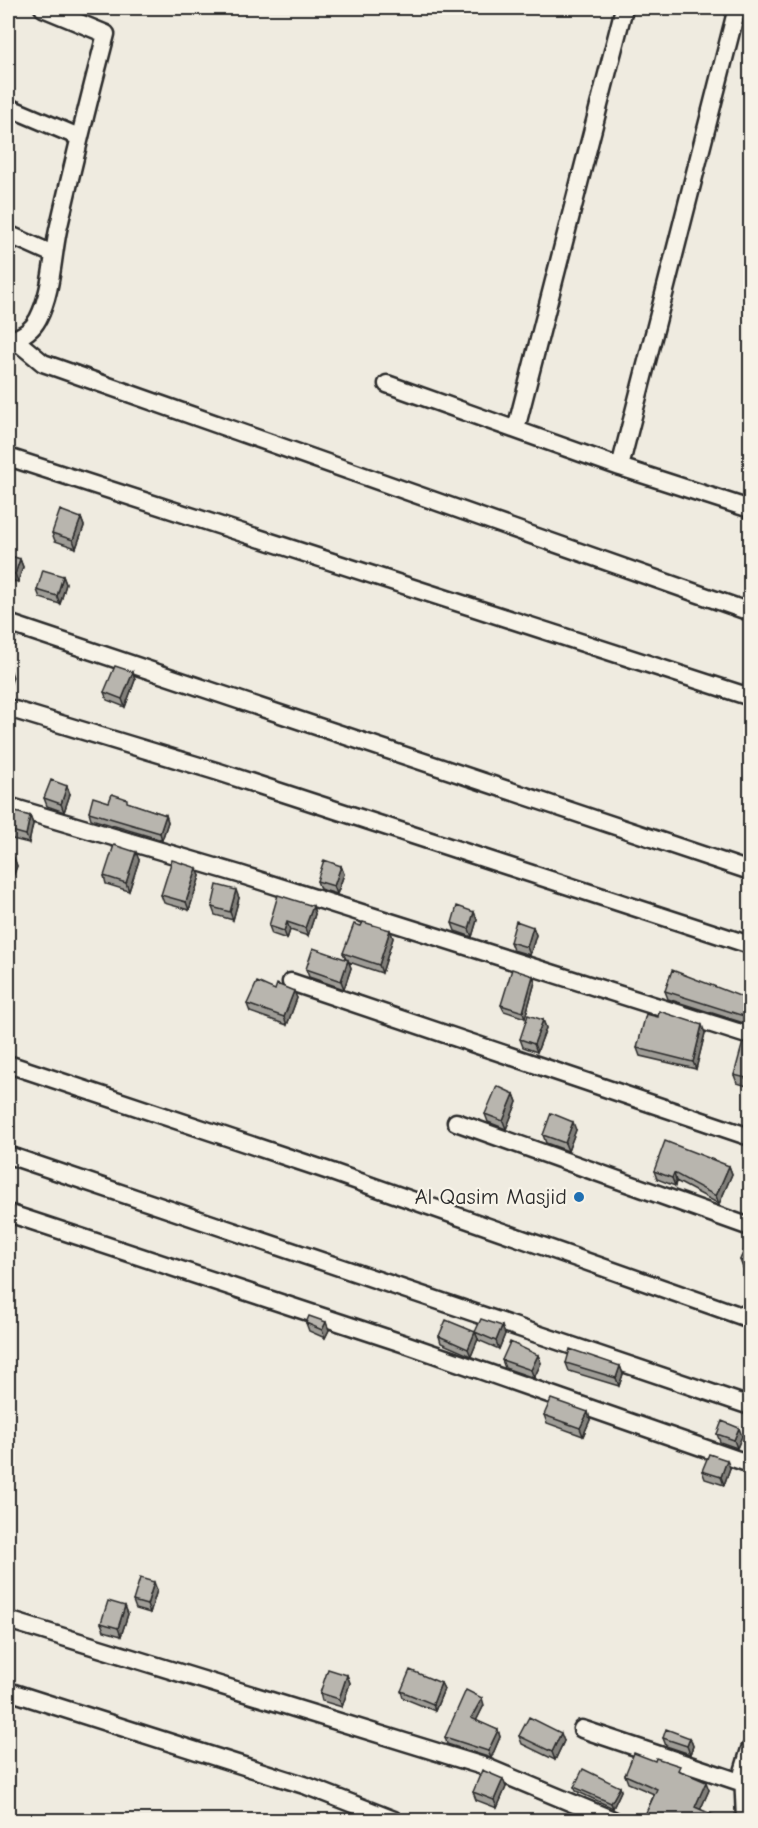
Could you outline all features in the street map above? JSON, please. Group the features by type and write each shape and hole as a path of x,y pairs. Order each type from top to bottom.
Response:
{"street":[{"path":"11,338 27,333 38,319 48,290 53,254 106,34 44,8"},
{"path":"516,429 624,8"},
{"path":"620,467 736,8"},
{"path":"8,107 80,136"},
{"path":"8,234 53,254"},
{"path":"11,338 43,363 750,612"},
{"path":"387,384 620,467 750,509"},
{"path":"8,457 750,697"},
{"path":"8,623 750,871"},
{"path":"8,708 219,771 750,945"},
{"path":"8,806 239,874 750,1036"},
{"path":"291,982 750,1137"},
{"path":"8,1064 318,1167 750,1319"},
{"path":"456,1122 750,1227"},
{"path":"8,1155 750,1406"},
{"path":"8,1213 408,1345 750,1464"},
{"path":"8,1620 486,1767 613,1821"},
{"path":"8,1691 307,1786 394,1821"},
{"path":"582,1729 746,1777"},
{"path":"745,1821 746,1777 750,1749"}],"building":[{"path":"60,510 81,518 73,540 52,533"},
{"path":"8,555 20,559 15,574 11,573 8,582"},
{"path":"43,570 63,576 57,596 37,590"},
{"path":"8,632 12,634 8,645"},
{"path":"115,666 133,672 122,699 104,692"},
{"path":"51,780 67,786 61,804 44,798"},
{"path":"112,794 127,799 127,802 166,815 160,833 89,812 93,797 109,802"},
{"path":"8,810 30,816 26,835 8,830"},
{"path":"114,845 136,852 126,883 104,876"},
{"path":"8,855 14,858 9,871 8,870"},
{"path":"172,860 197,868 186,902 161,895"},
{"path":"324,860 341,866 334,886 317,881"},
{"path":"217,885 236,890 230,912 212,907"},
{"path":"278,895 313,906 305,928 287,922 284,931 269,926"},
{"path":"457,906 474,912 469,929 452,923"},
{"path":"516,921 533,927 527,947 510,942"},
{"path":"363,922 390,930 379,965 343,953 354,924 361,926"},
{"path":"313,948 348,960 341,981 306,969"},
{"path":"512,969 533,976 523,1012 501,1005"},
{"path":"672,970 750,1000 750,1018 665,991"},
{"path":"257,982 275,990 277,984 294,991 284,1017 247,1004"},
{"path":"659,1011 702,1025 693,1062 637,1048 646,1014 658,1017"},
{"path":"528,1015 543,1020 534,1044 520,1039"},
{"path":"743,1042 750,1044 750,1079 734,1075"},
{"path":"497,1086 514,1094 503,1121 485,1114"},
{"path":"551,1113 573,1122 565,1143 543,1135"},
{"path":"665,1141 729,1166 716,1196 674,1173 672,1178 654,1171"},
{"path":"750,1237 750,1264 740,1260"},
{"path":"309,1316 326,1322 322,1330 306,1323"},
{"path":"481,1319 502,1326 496,1341 475,1332"},
{"path":"446,1320 475,1332 468,1349 439,1336"},
{"path":"510,1342 538,1355 531,1370 502,1360"},
{"path":"570,1349 620,1366 616,1378 566,1363"},
{"path":"551,1399 588,1412 580,1428 544,1415"},
{"path":"722,1421 739,1428 734,1440 717,1434"},
{"path":"709,1454 727,1460 721,1477 702,1471"},
{"path":"750,1472 750,1487 745,1485"},
{"path":"140,1578 154,1582 147,1605 133,1601"},
{"path":"108,1601 125,1606 118,1628 101,1623"},
{"path":"328,1669 347,1675 339,1699 320,1693"},
{"path":"410,1670 441,1683 433,1704 401,1691"},
{"path":"466,1690 482,1698 471,1718 498,1730 488,1751 445,1737"},
{"path":"529,1717 561,1733 552,1752 519,1736"},
{"path":"666,1729 690,1738 687,1746 663,1738"},
{"path":"634,1753 655,1761 656,1758 680,1766 678,1770 706,1782 695,1807 727,1821 664,1821 646,1813 657,1789 625,1775"},
{"path":"583,1769 620,1787 611,1803 574,1787"},
{"path":"482,1770 503,1779 494,1800 473,1792"}],"place":[{"name":"Al Qasim Masjid","path":"579,1197"}]}
